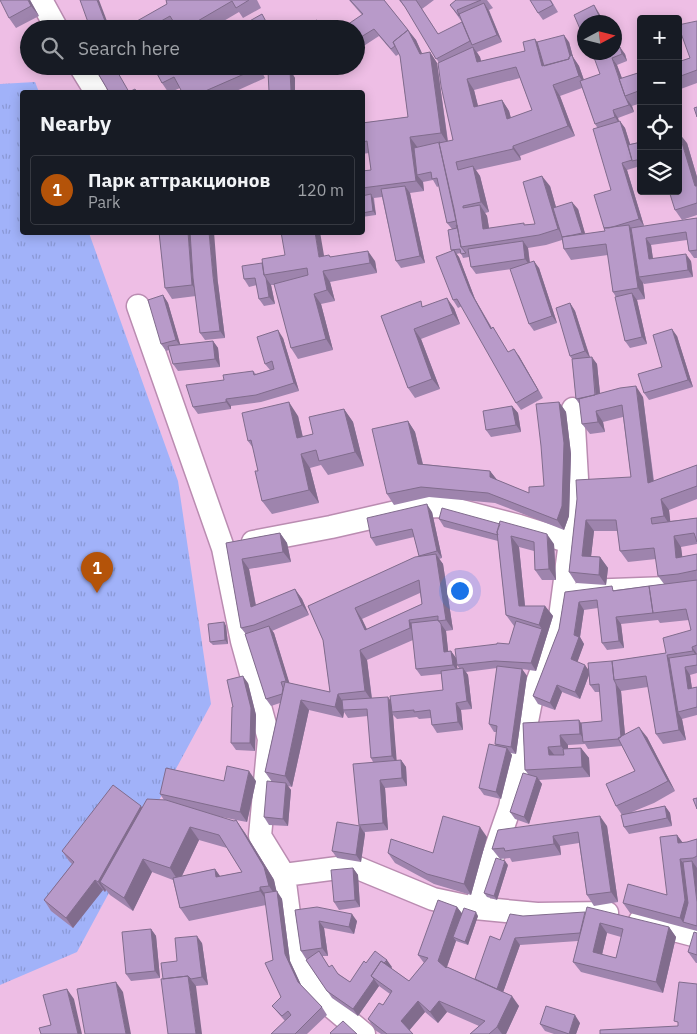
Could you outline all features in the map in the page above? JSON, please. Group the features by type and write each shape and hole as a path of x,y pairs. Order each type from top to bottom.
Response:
{"street":[{"path":"41,0 52,20"},
{"path":"86,75 95,90"},
{"path":"138,306 222,548 242,641 269,739 260,836 284,875 295,961 314,992 364,1034"},
{"path":"475,908 510,807 532,696 559,625 577,479 573,409"},
{"path":"222,548 331,527 418,507 442,506 520,526 570,542"},
{"path":"563,592 697,587"},
{"path":"284,875 353,866 433,899 475,908 537,914 605,912 697,936"}],"green space":[{"path":"35,82 38,90 20,90 20,235 90,235 178,481 211,704 77,952 0,985 0,84"}],"building":[{"path":"0,0 28,0 31,6 9,18"},
{"path":"80,0 97,0 105,20 87,20"},
{"path":"166,0 249,0 236,8 232,1 199,20 172,20 170,16 163,20 139,20 167,4"},
{"path":"350,0 384,0 408,30 393,42 395,46 391,49 374,29 365,34 365,20 354,20 363,14"},
{"path":"400,0 416,0 438,34 462,22 470,41 436,59"},
{"path":"456,0 481,0 457,10 459,16 450,5"},
{"path":"530,0 550,0 553,5 538,13"},
{"path":"484,3 497,35 472,45 459,14"},
{"path":"594,5 599,15 577,15 577,22 574,15"},
{"path":"262,14 265,20 251,20"},
{"path":"697,21 697,70 682,76 682,61 690,58 682,36 682,24"},
{"path":"408,30 420,54 430,52 441,133 410,137 416,181 365,188 365,171 371,170 367,141 365,141 365,123 408,117 400,56 393,42"},
{"path":"564,35 570,56 569,59 544,66 537,42"},
{"path":"535,39 542,66 569,59 572,55 579,76 553,85 568,126 513,146 513,149 456,162 458,170 473,166 481,202 463,206 463,208 480,205 483,229 524,223 524,225 535,224 523,182 542,176 558,229 539,235 461,247 439,143 453,140 438,63 473,47 477,62 525,51 523,42","holes":["516,67 532,110 507,119 502,100 474,107 467,79"]},
{"path":"595,60 613,60 629,105 613,110 615,117 595,124 580,81 600,74"},
{"path":"637,73 637,92 625,96 619,79"},
{"path":"99,75 119,75 128,90 108,90"},
{"path":"158,75 242,75 208,90 181,90 174,77 162,83"},
{"path":"268,75 290,75 291,90 269,90"},
{"path":"620,121 632,160 622,163 639,219 604,228 594,195 611,190 593,129"},
{"path":"440,142 456,221 447,223 437,178 432,179 431,172 417,175 414,148"},
{"path":"637,143 637,160 632,161 628,145"},
{"path":"682,143 695,186 697,186 697,203 675,210 670,195 682,195"},
{"path":"405,186 420,256 396,261 381,189"},
{"path":"371,194 373,211 365,212 365,195"},
{"path":"572,202 582,233 562,237 553,208"},
{"path":"697,218 697,250 689,251 686,232 646,238 649,259 686,254 688,270 639,277 631,228"},
{"path":"457,225 461,247 466,253 461,254 460,249 451,250 448,230 457,228"},
{"path":"629,225 638,288 613,292 606,244 564,249 562,237 605,231 604,228"},
{"path":"159,235 188,235 192,285 165,288"},
{"path":"190,235 209,235 220,331 200,333"},
{"path":"282,235 315,235 319,257 368,251 370,263 323,271 327,290 314,294 326,339 291,348 274,284 308,275 307,268 264,275 262,259 285,255"},
{"path":"523,241 525,259 471,267 468,249"},
{"path":"454,250 470,291 491,329 493,327 508,352 514,349 538,390 516,403 457,299 453,300 436,257"},
{"path":"534,261 552,316 529,324 510,269"},
{"path":"262,263 269,297 259,299 255,278 244,279 242,266"},
{"path":"632,293 642,337 625,341 615,297"},
{"path":"163,295 176,340 161,344 148,300"},
{"path":"447,298 453,314 414,329 432,379 408,388 381,316 421,301 422,307"},
{"path":"570,303 585,351 570,356 556,308"},
{"path":"672,329 688,380 644,393 638,374 662,367 653,335"},
{"path":"278,330 294,383 256,395 226,399 226,402 193,407 186,385 224,380 223,375 253,371 254,375 274,369 272,361 265,364 257,337"},
{"path":"213,341 215,359 173,364 168,346"},
{"path":"592,357 595,395 576,399 572,359"},
{"path":"636,386 648,483 697,465 697,486 661,499 664,516 651,518 652,524 697,518 697,542 694,533 674,536 676,558 697,554 697,570 658,576 654,548 620,551 616,520 586,520 582,556 600,557 599,575 569,572 577,499 576,480 631,477 622,405 596,411 598,422 582,424 579,399 620,388"},
{"path":"289,402 297,438 313,434 309,417 344,409 355,452 319,461 316,450 301,454 309,490 262,501 255,471 258,471 251,440 248,441 242,413"},
{"path":"559,402 564,443 562,506 557,520 488,493 421,487 387,494 372,429 408,421 418,464 490,471 490,477 529,493 529,487 544,486 536,404"},
{"path":"512,406 516,425 486,430 483,411"},
{"path":"427,504 437,551 419,556 412,529 371,538 367,518"},
{"path":"442,508 500,524 497,532 498,535 439,519"},
{"path":"500,521 547,534 549,569 535,570 534,542 511,536 519,606 545,606 539,625 506,615 497,532"},
{"path":"280,533 283,552 242,559 251,607 295,589 302,605 254,625 241,628 226,543"},
{"path":"436,554 446,620 438,621 438,616 409,620 410,628 360,650 365,691 338,694 335,707 301,700 285,776 265,772 285,682 330,692 323,640 308,606 415,557","holes":["419,580 422,604 365,630 355,608"]},
{"path":"697,580 697,645 692,647 693,651 667,655 679,730 656,734 646,676 614,680 612,661 666,653 663,638 691,630 686,609 653,613 649,586"},
{"path":"612,586 613,591 649,586 653,613 616,617 619,641 602,643 597,600 579,602 574,635 579,637 571,659 585,665 575,692 557,685 550,703 533,696 559,629 565,592"},
{"path":"438,620 441,624 444,652 451,651 453,665 416,669 411,623"},
{"path":"516,621 542,629 531,663 495,661 457,665 455,649 497,643 509,644"},
{"path":"224,622 225,640 210,642 208,624"},
{"path":"269,626 286,681 281,682 282,694 266,699 245,634"},
{"path":"697,654 697,665 685,667 688,689 697,687 697,707 678,712 669,658"},
{"path":"612,661 621,737 618,739 583,742 581,723 602,721 599,684 590,685 588,663"},
{"path":"497,666 522,669 511,747 495,744 497,726 489,724"},
{"path":"463,668 467,701 456,703 458,722 432,725 430,710 392,712 390,696 443,690 441,671"},
{"path":"243,676 251,708 250,743 231,743 233,707 227,680"},
{"path":"388,697 392,756 371,758 367,709 343,710 342,700"},
{"path":"579,720 580,734 560,735 561,746 548,747 549,755 564,755 563,749 581,748 582,767 525,770 523,723"},
{"path":"639,727 668,781 616,806 606,784 635,771 618,738"},
{"path":"489,744 507,748 496,792 479,788"},
{"path":"401,760 402,778 380,780 383,823 359,825 353,764"},
{"path":"227,766 249,771 240,812 160,794 166,768 224,781"},
{"path":"523,773 537,777 524,817 510,812"},
{"path":"267,781 286,783 283,819 264,817"},
{"path":"113,785 141,806 98,882 95,880 66,918 44,900 74,862 62,851"},
{"path":"697,798 697,809 693,799"},
{"path":"147,799 166,800 234,821 236,820 264,867 269,886 260,887 260,891 180,908 173,878 215,869 216,877 242,872 219,835 190,827 170,868 143,859 124,898 100,882"},
{"path":"665,806 667,818 624,827 621,815"},
{"path":"443,816 480,827 464,884 427,874 388,853 391,839 433,853"},
{"path":"600,816 611,892 587,895 578,832 553,836 554,844 505,851 504,848 492,849 498,830"},
{"path":"337,822 360,826 356,855 332,851"},
{"path":"677,835 678,843 697,839 697,856 680,859 685,900 680,918 623,903 628,884 667,895 660,837"},
{"path":"496,858 505,861 494,896 484,893"},
{"path":"692,861 697,902 697,926 683,922 688,903 683,862"},
{"path":"353,868 355,900 334,902 331,870"},
{"path":"277,891 285,954 298,982 322,1007 295,1034 271,1034 291,1015 288,1011 282,1016 272,1006 281,997 265,963 273,960 264,893"},
{"path":"438,900 457,907 438,961 446,968 512,996 497,1027 489,1034 470,1034 485,1021 439,1001 430,1012 418,1001 401,1021 413,1034 387,1034 368,1019 379,1003 383,1005 392,991 371,976 381,961 409,981 428,958 418,955"},
{"path":"317,907 352,914 349,927 319,921 322,948 301,951 295,910"},
{"path":"587,907 669,927 656,982 573,962","holes":["600,923 623,929 616,958 593,952"]},
{"path":"464,908 476,912 465,942 453,937"},
{"path":"585,912 580,933 515,938 497,989 475,979 490,936 500,940 510,914 523,916"},
{"path":"151,929 155,971 126,974 122,932"},
{"path":"694,932 697,933 697,955 688,952"},
{"path":"197,936 202,977 191,979 188,976 163,979 161,963 177,961 175,938"},
{"path":"319,951 329,967 332,965 338,974 350,982 364,961 366,963 375,951 387,960 384,963 381,961 371,976 374,979 353,1009 327,991 306,960"},
{"path":"188,976 196,1034 168,1034 161,979"},
{"path":"116,982 126,1034 85,1034 77,989"},
{"path":"679,982 697,984 697,1034 600,1034 600,1030 678,1026 678,1022 674,1021"},
{"path":"67,989 78,1034 41,1034 39,1028 51,1025 43,995"},
{"path":"546,1006 575,1015 569,1034 540,1024"},
{"path":"343,1021 357,1034 330,1033"}],"place":[{"name":"Парк аттракционов","path":"97,593"}]}
